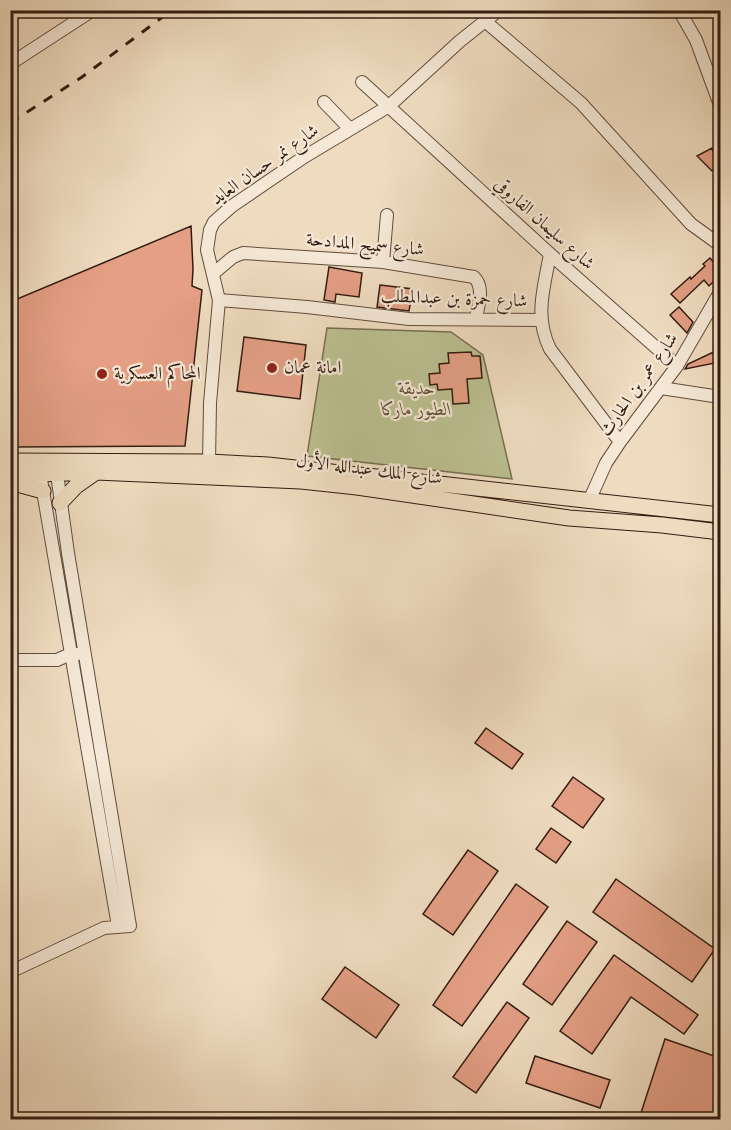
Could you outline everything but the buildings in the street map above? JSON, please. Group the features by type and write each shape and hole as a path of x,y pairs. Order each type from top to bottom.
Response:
{"main road":[{"name":"شارع الملك عبدالله الأول","path":"10,461 39,468 209,462 332,471 720,515"},
{"name":"شارع الملك عبدالله الأول","path":"10,475 39,468"},
{"name":"شارع الملك عبدالله الأول","path":"56,468 172,477 266,478 328,483 569,518 720,532"},
{"path":"60,503 76,486 96,472"},
{"path":"10,482 43,491"}],"street":[{"path":"10,64 93,10"},
{"name":"شارع نمر حسان العايد","path":"209,462 210,400 219,300 207,250 214,222 232,206 270,180 389,106 460,41 500,10"},
{"path":"679,10 696,40 720,105"},
{"path":"486,22 581,103 691,224 720,246"},
{"name":"شارع سليمان الفاروقي","path":"362,82 676,366"},
{"path":"324,102 350,129"},
{"path":"384,262 387,215"},
{"name":"شارع سميح المدادحة","path":"214,273 227,261 243,253 384,262 474,277 481,289 476,318"},
{"path":"540,320 550,254"},
{"name":"شارع عمر بن الحارث","path":"589,501 606,464 676,366 720,292"},
{"name":"شارع حمزة بن عبدالمطلب","path":"219,300 410,319 540,320 550,349 620,442"},
{"path":"661,388 720,397"},
{"path":"39,468 124,926"},
{"path":"56,468 87,659 124,926"},
{"path":"54,555 68,553"},
{"path":"10,660 87,659"},
{"path":"10,972 98,930 124,926"}],"green space":[{"name":"حديقة الطيور ماركا","path":"327,328 451,332 483,355 512,479 307,456"}],"railway":[{"path":"10,123 82,77 172,10"}],"place":[{"name":"امانة عمان","path":"272,368"},
{"name":"المحاكم العسكرية","path":"102,374"}]}
